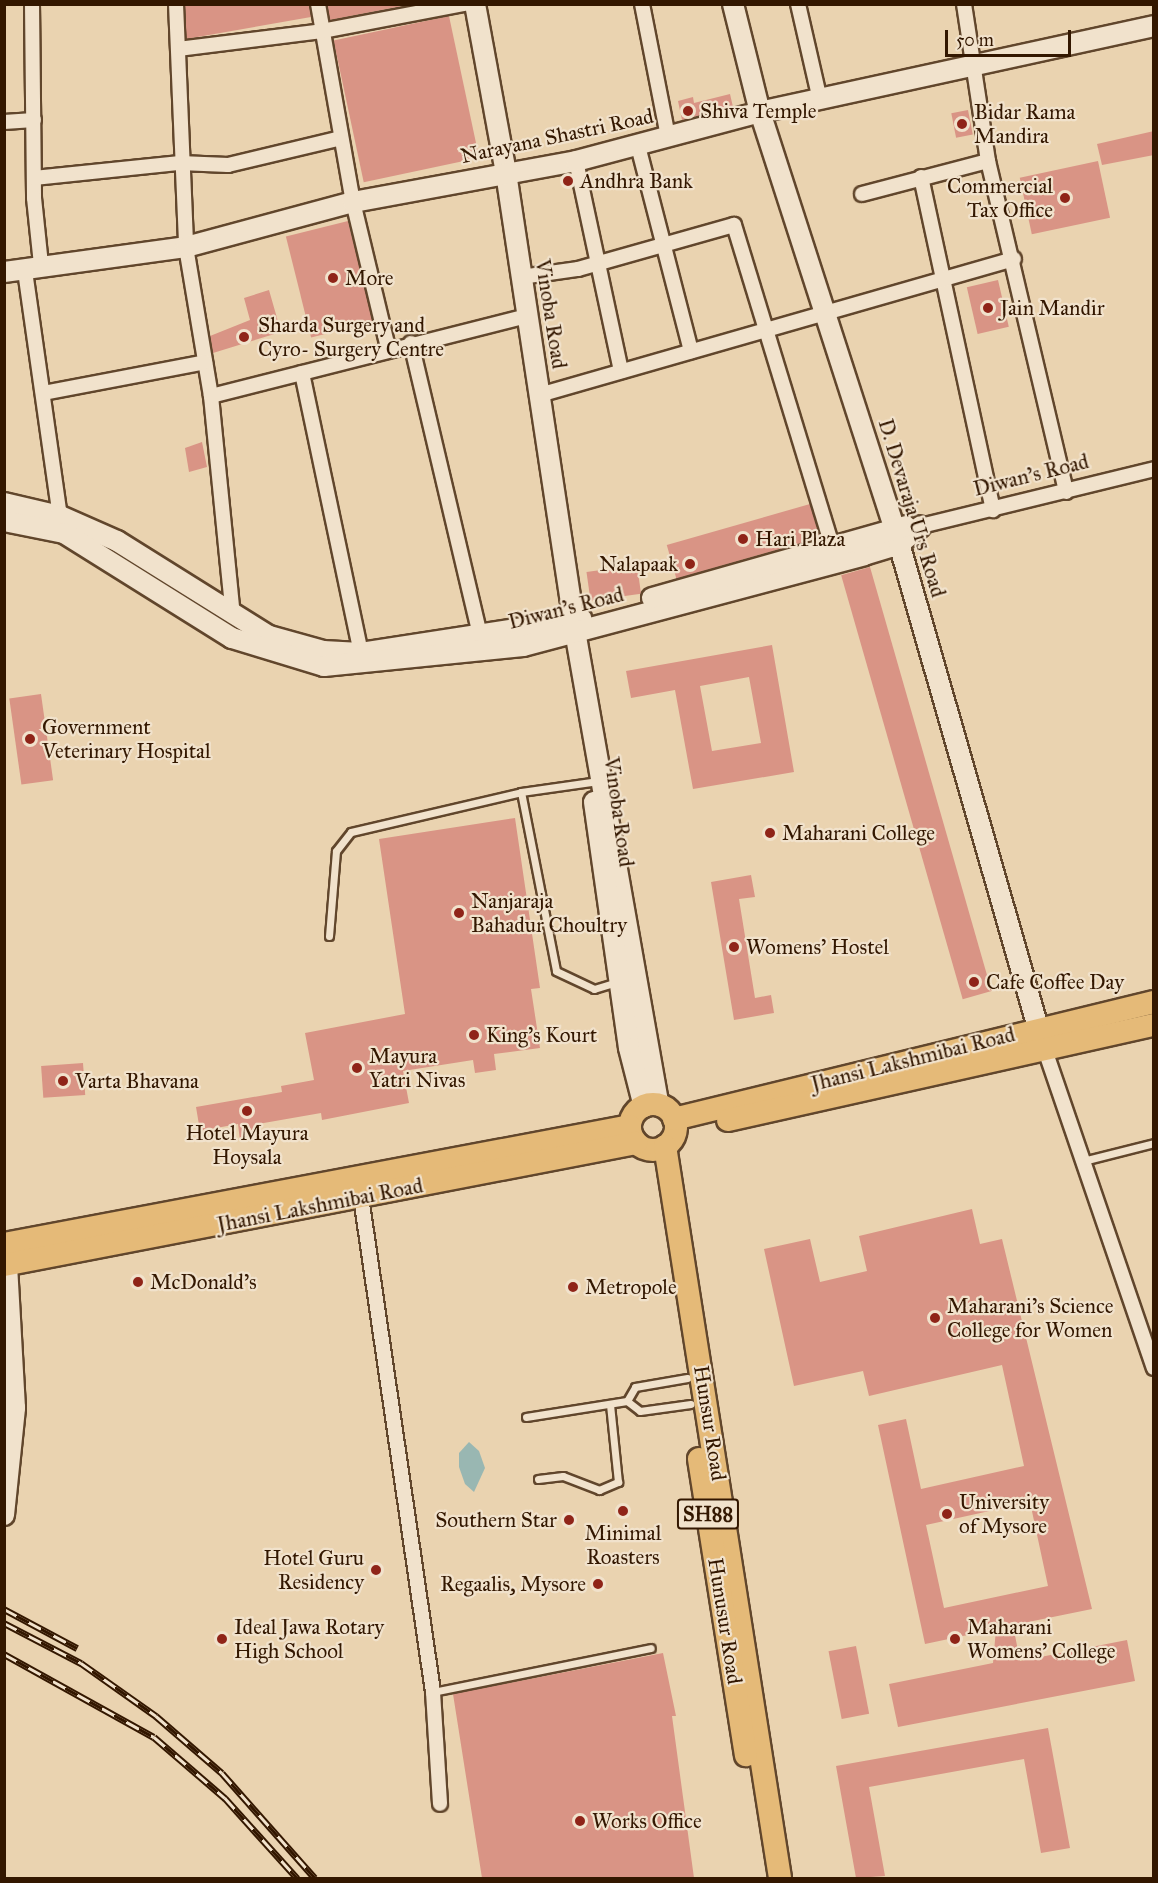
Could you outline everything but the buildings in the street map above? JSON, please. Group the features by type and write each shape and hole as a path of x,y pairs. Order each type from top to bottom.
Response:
{"main road":[{"name":"Jhansi Lakshmibai Road","path":"5,1252 361,1197 654,1129 1036,1028 1154,1002"},
{"name":"Jhansi Lakshmibai Road","path":"5,1252 654,1129 1045,1050 1154,1025"},
{"name":"Hunusur Road","path":"654,1129 687,1378 765,1878"},
{"name":"Hunsur Road","path":"654,1129 780,1878"}],"street":[{"path":"32,4 33,268 43,393 60,516"},
{"path":"176,4 180,163 186,247 211,396 233,616"},
{"path":"318,4 353,202 388,348"},
{"path":"178,49 322,31 464,4"},
{"name":"Vinoba Road","path":"475,4 506,173 574,626 654,1129"},
{"path":"642,4 668,136"},
{"name":"D. Devaraja Urs Road","path":"733,4 760,112 897,535 1036,1028 1045,1050"},
{"path":"798,4 820,99"},
{"path":"964,4 976,63 988,160 1014,259 1066,492"},
{"name":"Narayana Shastri Road","path":"4,272 186,247 353,202 576,160 638,146 760,112 976,63 1154,26"},
{"path":"4,122 34,120"},
{"path":"34,178 180,163 228,165 341,138"},
{"path":"638,146 691,351"},
{"path":"576,160 600,263 621,371"},
{"path":"862,194 988,160"},
{"path":"921,177 941,279 993,510"},
{"path":"521,277 600,263 734,225 769,328 835,554"},
{"path":"539,395 1014,259"},
{"path":"211,396 388,348 527,316"},
{"path":"411,343 480,636"},
{"path":"43,393 205,362"},
{"path":"302,373 361,653"},
{"name":"Diwan's Road","path":"4,521 64,533 232,638 324,666 484,652 835,554 921,526 1154,469"},
{"path":"4,503 60,516 153,561 233,616 280,639 323,651 361,653 480,636 574,626"},
{"name":"Vinoba Road","path":"574,626 569,641 620,982 654,1129"},
{"path":"1045,1050 1154,1368"},
{"path":"361,1197 433,1692 440,1804"},
{"path":"4,1515 15,1408 5,1252"}],"lane":[{"path":"329,936 336,851 351,832 521,792 591,782"},
{"path":"521,792 556,971 594,989 620,982"},
{"path":"1083,1161 1154,1143"},
{"path":"526,1417 627,1401 636,1387 687,1378"},
{"path":"627,1401 640,1411 691,1404"},
{"path":"538,1479 563,1476 599,1490 618,1482 610,1404"},
{"path":"433,1692 651,1648"}],"water":[{"path":"469,1442 479,1451 485,1468 474,1492 465,1484 459,1467 459,1453"}],"railway":[{"path":"4,1609 77,1648"},
{"path":"4,1623 81,1663 156,1716 222,1773 315,1878"},
{"path":"4,1654 154,1737 225,1798 297,1878"}],"place":[{"name":"Shiva Temple","path":"688,111"},
{"name":"Bidar Rama Mandira","path":"962,124"},
{"name":"Andhra Bank","path":"568,181"},
{"name":"Commercial Tax Office","path":"1065,198"},
{"name":"More","path":"333,278"},
{"name":"Jain Mandir","path":"988,308"},
{"name":"Sharda Surgery and Cyro- Surgery Centre","path":"244,337"},
{"name":"Hari Plaza","path":"743,539"},
{"name":"Nalapaak","path":"690,564"},
{"name":"Government Veterinary Hospital","path":"30,739"},
{"name":"Maharani College","path":"770,833"},
{"name":"Nanjaraja Bahadur Choultry","path":"459,913"},
{"name":"Womens' Hostel","path":"734,947"},
{"name":"Cafe Coffee Day","path":"974,982"},
{"name":"King's Kourt","path":"474,1035"},
{"name":"Mayura Yatri Nivas","path":"357,1068"},
{"name":"Varta Bhavana","path":"63,1081"},
{"name":"Hotel Mayura Hoysala","path":"247,1111"},
{"name":"McDonald's","path":"138,1282"},
{"name":"Metropole","path":"573,1287"},
{"name":"Maharani's Science College for Women","path":"935,1318"},
{"name":"Minimal Roasters","path":"623,1511"},
{"name":"University of Mysore","path":"947,1514"},
{"name":"Southern Star","path":"569,1520"},
{"name":"Hotel Guru Residency","path":"376,1570"},
{"name":"Regaalis, Mysore","path":"598,1584"},
{"name":"Ideal Jawa Rotary High School","path":"222,1639"},
{"name":"Maharani Womens' College","path":"955,1639"},
{"name":"Works Office","path":"580,1821"}]}
